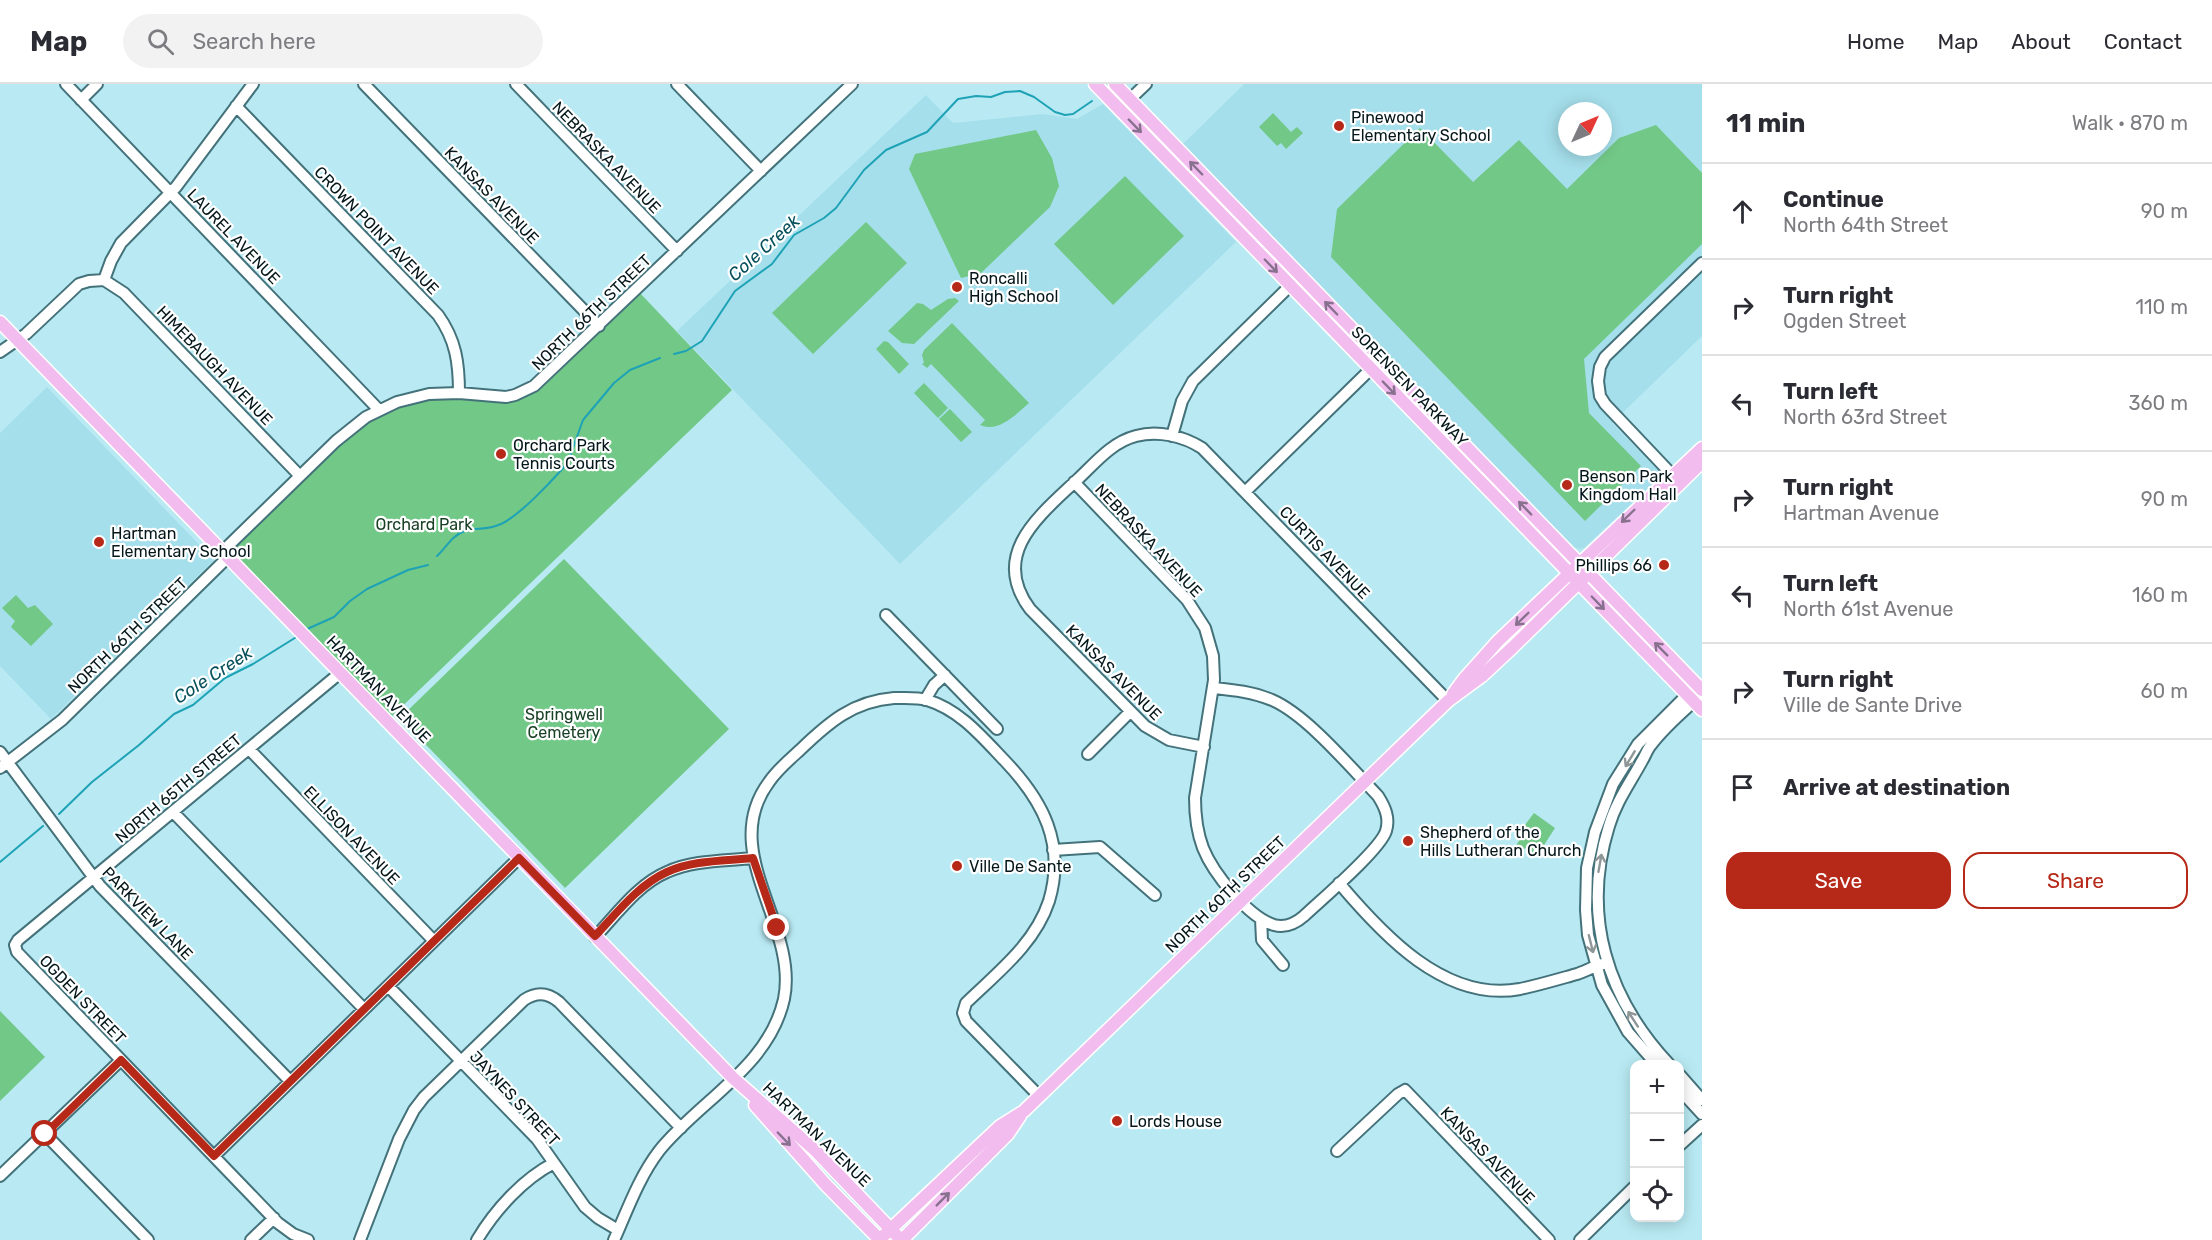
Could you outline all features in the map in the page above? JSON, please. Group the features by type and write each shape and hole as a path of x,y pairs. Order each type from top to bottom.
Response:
{"main road":[{"name":"SORENSEN PARKWAY","path":"1095,84 1569,573 1697,696"},
{"name":"SORENSEN PARKWAY","path":"1115,84 1589,574 1697,696"},
{"name":"HARTMAN AVENUE","path":"0,322 734,1078 816,1152 901,1240"},
{"name":"NORTH 60TH STREET","path":"1448,701 1477,663 1672,474 1702,448"},
{"name":"NORTH 60TH STREET","path":"901,1240 1008,1134 1024,1111 1039,1096 1448,701 1482,676 1589,574 1702,462"},
{"name":"HARTMAN AVENUE","path":"734,1078 771,1125 879,1240"},
{"name":"NORTH 60TH STREET","path":"879,1240 1000,1126 1024,1111"}],"street":[{"name":"LAUREL AVENUE","path":"66,84 380,410"},
{"path":"81,100 97,84"},
{"path":"0,352 26,334 79,284 104,280 121,243 171,192 253,84"},
{"name":"KANSAS AVENUE","path":"364,84 599,326"},
{"name":"NEBRASKA AVENUE","path":"516,84 677,251"},
{"path":"677,84 761,171"},
{"path":"1119,110 1146,84"},
{"name":"NORTH 66TH STREET","path":"4,765 62,720 223,562 228,546 342,435 380,410 418,396 459,393 497,397 521,393 542,380 761,171 846,86"},
{"name":"CROWN POINT AVENUE","path":"236,106 438,315 450,333 456,351 459,393"},
{"path":"1681,484 1605,404 1598,389 1599,372 1609,352 1702,263"},
{"path":"1074,483 1107,452 1124,440 1148,434 1172,436 1182,401 1193,381 1300,276"},
{"name":"HIMEBAUGH AVENUE","path":"104,280 124,293 300,476"},
{"path":"1246,491 1381,359"},
{"name":"CURTIS AVENUE","path":"1172,436 1183,438 1202,448 1448,701"},
{"name":"KANSAS AVENUE","path":"1074,483 1028,528 1017,551 1015,568 1019,590 1030,609 1145,726 1178,743 1204,747"},
{"name":"NEBRASKA AVENUE","path":"1074,483 1196,611 1211,647 1214,667 1214,688 1204,747"},
{"path":"886,615 997,729"},
{"name":"NORTH 65TH STREET","path":"17,952 15,945 18,940 340,673"},
{"path":"925,700 934,685 945,675"},
{"path":"1204,747 1195,798 1198,831 1213,868 1260,919 1273,924 1290,924 1304,916 1377,846 1386,830 1386,810 1378,796 1306,723 1288,708 1253,693 1214,688"},
{"path":"1665,1060 1653,1047 1619,995 1597,911 1598,875 1609,825 1623,792 1650,746 1697,696"},
{"path":"1652,1060 1628,1032 1602,985 1588,935 1587,868 1602,812 1613,784 1638,744 1697,696"},
{"path":"616,1235 647,1170 660,1150 755,1056 770,1036 781,1011 786,987 783,946 753,858 750,834 760,795 778,771 825,726 844,712 870,701 899,698 925,700 966,722 1020,777 1041,807 1053,850 1052,885 1042,919 1019,951 966,1003 963,1013 966,1021 1039,1096"},
{"path":"1088,754 1130,712"},
{"name":"ELLISON AVENUE","path":"249,749 434,941"},
{"name":"PARKVIEW LANE","path":"0,752 4,765 93,878 290,1081"},
{"path":"173,812 364,1009"},
{"path":"1053,850 1100,847 1155,895"},
{"path":"214,1156 519,858"},
{"path":"595,936 639,891 667,872 695,864 753,858"},
{"path":"1339,883 1410,956 1434,972 1460,983 1490,990 1519,989 1580,973 1596,965 1609,962"},
{"path":"1260,919 1262,940 1283,965"},
{"name":"OGDEN STREET","path":"17,952 285,1229 308,1240"},
{"name":"JAYNES STREET","path":"388,986 537,1139 585,1207 616,1235"},
{"path":"360,1240 406,1123 424,1097 524,1000 538,994 548,995 559,1002 681,1128"},
{"path":"0,1176 121,1060"},
{"path":"1684,1080 1702,1100"},
{"name":"KANSAS AVENUE","path":"1338,1151 1405,1090 1550,1240"},
{"path":"1684,1094 1702,1114"},
{"path":"1684,1141 1702,1125"},
{"path":"45,1134 148,1240"},
{"path":"477,1240 496,1212 517,1191 554,1163"},
{"path":"1580,1240 1630,1192"},
{"path":"251,1240 274,1218"}],"shaded area":[{"path":"1244,84 1702,84 1702,336 1612,423 1660,472 1659,478 1584,548 1571,546 1183,144"},
{"name":"Roncalli High School","path":"926,95 953,123 1043,114 1077,119 1103,104 1236,242 900,564 677,331"},
{"name":"Hartman Elementary School","path":"47,387 214,560 51,719 0,666 0,433"}],"green space":[{"path":"1273,113 1291,132 1297,127 1303,133 1286,149 1281,143 1277,146 1259,127"},
{"path":"1656,125 1702,173 1702,244 1584,359 1589,413 1641,466 1585,521 1331,257 1337,209 1420,128 1473,182 1519,140 1567,189 1601,156 1612,156 1612,145 1619,138"},
{"path":"1036,130 1052,158 1059,186 1050,207 981,273 961,278 909,169 915,154"},
{"path":"1125,176 1184,236 1113,305 1054,244"},
{"path":"866,222 907,263 813,354 772,313"},
{"name":"Orchard Park","path":"639,292 732,390 390,718 231,552 234,546 359,426 392,408 433,398 522,397 544,385"},
{"path":"955,298 959,301 914,344 902,343 888,331 917,303 931,310 948,299"},
{"path":"952,323 1029,403 1007,421 994,426 980,425 985,420 931,364 927,368 922,364 924,363 922,355 924,350"},
{"path":"884,341 888,342 909,364 899,374 876,349"},
{"path":"924,383 948,408 938,418 914,393"},
{"path":"950,409 972,432 961,442 939,419"},
{"name":"Springwell Cemetery","path":"564,559 729,729 565,888 400,718"},
{"path":"16,595 28,608 35,605 53,624 31,646 11,627 15,621 2,608"},
{"path":"1534,813 1555,828 1539,853 1535,851 1532,854 1525,848 1521,853 1514,849 1525,831 1522,829"},
{"path":"0,1011 45,1057 0,1101"}],"waterway":[{"name":"Cole Creek","path":"674,354 686,351 702,341 735,291 772,264 794,235 824,218 836,208 864,170 886,150 927,132 958,99 976,96 991,97 1005,92 1020,91 1034,97 1055,112 1065,115 1073,114 1092,101"},
{"name":"Cole Creek","path":"437,556 460,533 501,524 526,506 564,467 583,420 614,383 630,370 660,358"},
{"name":"Cole Creek","path":"305,630 334,617 350,601 367,589 408,570 428,565"},
{"name":"Cole Creek","path":"59,814 92,782 174,714 193,705 225,678 253,664 298,636"},
{"name":"Cole Creek","path":"0,862 43,826"}],"place":[{"name":"Pinewood Elementary School","path":"1339,126"},
{"name":"Roncalli High School","path":"957,287"},
{"name":"Orchard Park Tennis Courts","path":"501,454"},
{"name":"Benson Park Kingdom Hall","path":"1567,485"},
{"name":"Hartman Elementary School","path":"99,542"},
{"name":"Phillips 66","path":"1664,565"},
{"name":"Shepherd of the Hills Lutheran Church","path":"1408,841"},
{"name":"Ville De Sante","path":"957,866"},
{"name":"Lords House","path":"1117,1121"}],"route":[{"path":"45,1134 121,1060 214,1156 519,858 595,936 639,891 667,872 695,864 753,858 777,928"}]}
